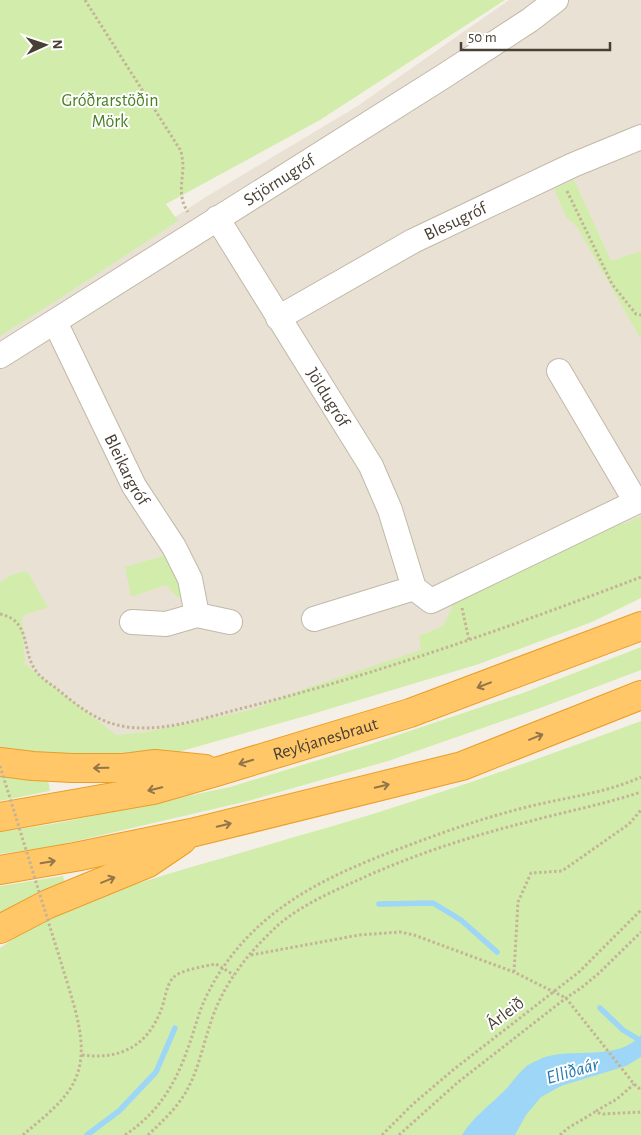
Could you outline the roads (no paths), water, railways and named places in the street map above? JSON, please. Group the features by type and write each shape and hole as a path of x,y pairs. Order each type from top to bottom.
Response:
{"highway":[{"name":"Reykjanesbraut","path":"0,817 153,790 410,713 641,626"},
{"path":"0,870 75,857 191,833 462,766 641,695"},
{"path":"0,764 72,768 124,768 155,764 219,770"},
{"path":"0,929 48,904 148,863 191,833"}],"street":[{"name":"Stjörnugróf","path":"0,356 444,76 530,20 556,0"},
{"name":"Blesugróf","path":"278,318 413,241 558,172 641,137"},
{"name":"Jöldugróf","path":"217,218 372,466 390,510 414,588"},
{"name":"Bleikargróf","path":"55,322 134,486 174,547 190,579 197,615"},
{"path":"314,619 414,588 430,601 636,502 559,372"},
{"path":"530,668 582,636 641,613"},
{"path":"132,622 166,624 197,615 230,622"}],"water":[{"name":"Elliðaár","path":"641,1035 641,1057 626,1066 561,1086 541,1097 526,1115 515,1135 462,1135 476,1117 528,1065 542,1058 554,1055 607,1051 620,1048 631,1043"}],"waterway":[{"path":"379,904 433,903 461,920 497,952"},
{"path":"600,1008 623,1030 641,1041"},
{"path":"87,1135 119,1111 156,1072 175,1028"}],"park label":[{"name":"Gróðrarstöðin Mörk","path":"110,110"}]}
